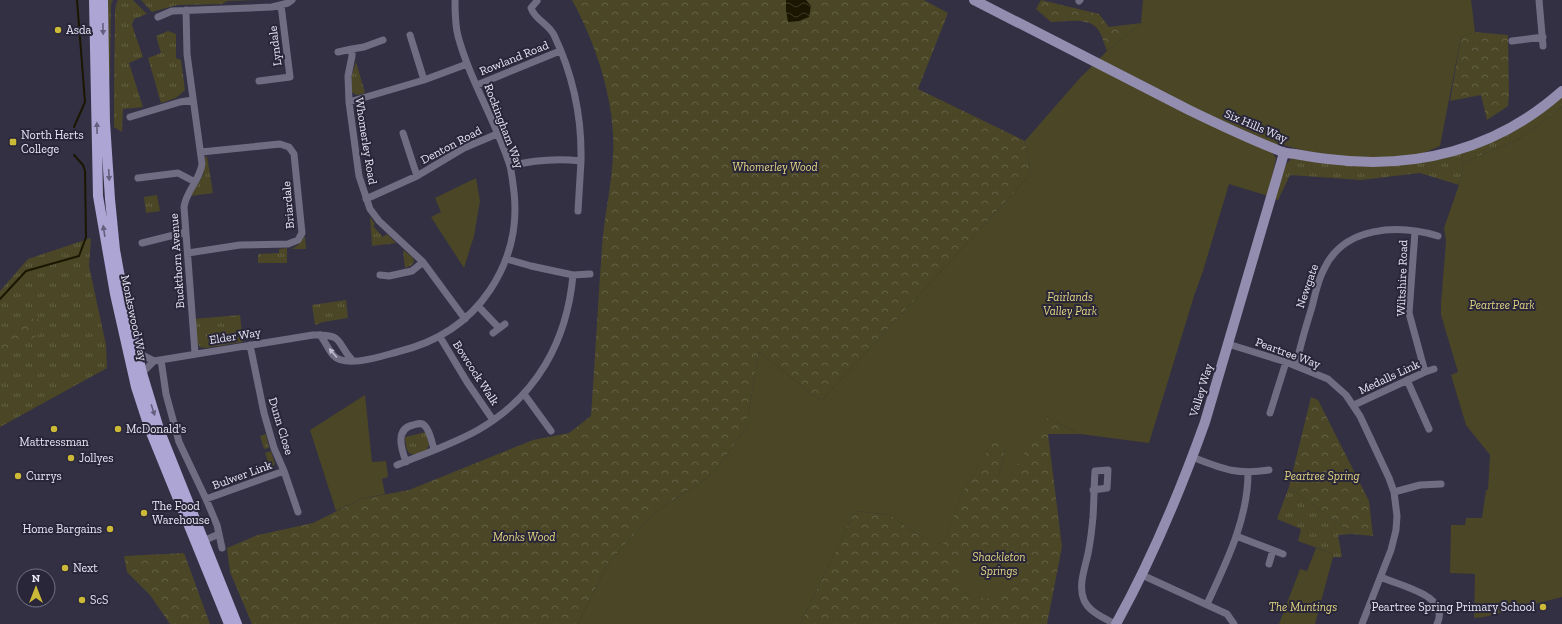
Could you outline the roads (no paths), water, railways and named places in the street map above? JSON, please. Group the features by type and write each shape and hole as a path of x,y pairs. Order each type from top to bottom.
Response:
{"main road":[{"name":"Monkswood Way","path":"94,0 98,196 115,294 136,386 148,424 229,624"},
{"name":"Monkswood Way","path":"103,0 105,122 112,224 122,294 136,352 162,436 237,624"}],"street":[{"path":"158,17 172,11 281,6 292,0"},
{"name":"Rockingham Way","path":"353,362 407,350 440,337 465,319 478,306 496,281 507,259 513,236 515,220 515,206 510,166 467,64 458,35 455,0"},
{"name":"Six Hills Way","path":"974,0 1189,110 1284,153 1360,162 1400,162 1433,157 1463,149 1503,132 1532,114 1562,91"},
{"path":"1539,0 1543,46"},
{"name":"Rowland Road","path":"536,1 531,8 533,14 550,28 571,79 578,108 581,128 578,211"},
{"name":"Lyndale","path":"259,81 290,77 281,6"},
{"name":"Buckthorn Avenue","path":"186,10 187,54 201,152 202,169 185,202 195,354"},
{"path":"410,35 424,80"},
{"path":"1512,41 1543,37"},
{"path":"338,52 364,47 383,40"},
{"name":"Whomerley Road","path":"352,49 348,76 348,102 358,176 370,209 379,220 423,262 465,319"},
{"name":"Rowland Road","path":"477,85 560,51"},
{"path":"348,102 424,80 467,64"},
{"path":"130,117 180,102 193,100"},
{"name":"Denton Road","path":"403,133 417,176"},
{"name":"Denton Road","path":"366,199 417,176 464,148 497,134"},
{"name":"Briardale","path":"188,253 240,245 288,244 298,240 302,233 294,154 289,147 280,144 201,152"},
{"name":"Valley Way","path":"1116,624 1142,575 1167,522 1205,422 1284,153"},
{"path":"510,166 544,160 581,161"},
{"path":"138,178 178,173 195,182"},
{"name":"Newgate","path":"1296,366 1300,345 1319,283 1324,268 1332,256 1353,239 1375,231 1386,229 1438,236"},
{"path":"142,243 186,232"},
{"name":"Wiltshire Road","path":"1415,232 1409,313 1425,372"},
{"path":"507,259 573,275 590,274"},
{"path":"380,275 389,276 412,271 423,262"},
{"path":"397,465 477,431 493,420 524,394 539,375 552,354 561,334 568,310 573,275"},
{"path":"478,306 499,328"},
{"path":"320,334 337,359 353,362"},
{"name":"Elder Way","path":"158,360 320,334 331,335 338,340 343,346 343,350 353,362"},
{"name":"Bowcock Walk","path":"440,337 467,382 493,420"},
{"name":"Peartree Way","path":"1228,344 1286,362 1328,379 1346,395 1354,405 1381,460 1394,492 1396,530 1391,550 1362,624"},
{"name":"Dunn Close","path":"250,345 264,413 274,448 284,471 298,512"},
{"path":"136,352 158,360"},
{"path":"142,373 158,360"},
{"path":"158,360 179,442 217,525 222,548"},
{"path":"1270,413 1286,362"},
{"name":"Medalls Link","path":"1354,405 1434,369"},
{"path":"1407,380 1429,429"},
{"path":"524,394 551,431"},
{"path":"406,462 402,452 401,436 406,426 420,423 423,424 427,429 434,449"},
{"path":"1192,457 1225,470 1248,473 1269,470"},
{"name":"Bulwer Link","path":"206,499 284,471"},
{"path":"1207,604 1236,536 1246,501 1248,473"},
{"path":"1394,492 1420,485 1441,484"},
{"path":"1093,490 1091,531 1082,582 1082,594 1086,604 1092,610 1116,624"},
{"path":"203,541 219,534"},
{"path":"1236,536 1283,554"},
{"path":"1269,564 1273,550"},
{"path":"1142,575 1227,614 1234,624"},
{"path":"1381,577 1428,596 1436,604 1440,618 1437,624"}],"water":[{"path":"786,0 806,0 811,6 809,17 799,21 788,22"}],"waterway":[{"path":"74,127 85,102 77,0"},
{"path":"0,299 26,271 79,256 86,237 85,171 83,165 74,155"}],"place":[{"name":"Asda","path":"58,30"},
{"name":"North Herts College","path":"13,142"},
{"name":"Mattressman","path":"54,429"},
{"name":"McDonald's","path":"118,429"},
{"name":"Jollyes","path":"71,458"},
{"name":"Currys","path":"18,476"},
{"name":"The Food Warehouse","path":"144,513"},
{"name":"Home Bargains","path":"110,529"},
{"name":"Next","path":"65,568"},
{"name":"ScS","path":"82,600"},
{"name":"Peartree Spring Primary School","path":"1543,607"}],"park label":[{"name":"Whomerley Wood","path":"775,167"},
{"name":"Fairlands Valley Park","path":"1070,304"},
{"name":"Peartree Park","path":"1502,305"},
{"name":"Peartree Spring","path":"1322,476"},
{"name":"Monks Wood","path":"524,537"},
{"name":"Shackleton Springs","path":"999,564"},
{"name":"The Muntings","path":"1303,607"}]}
